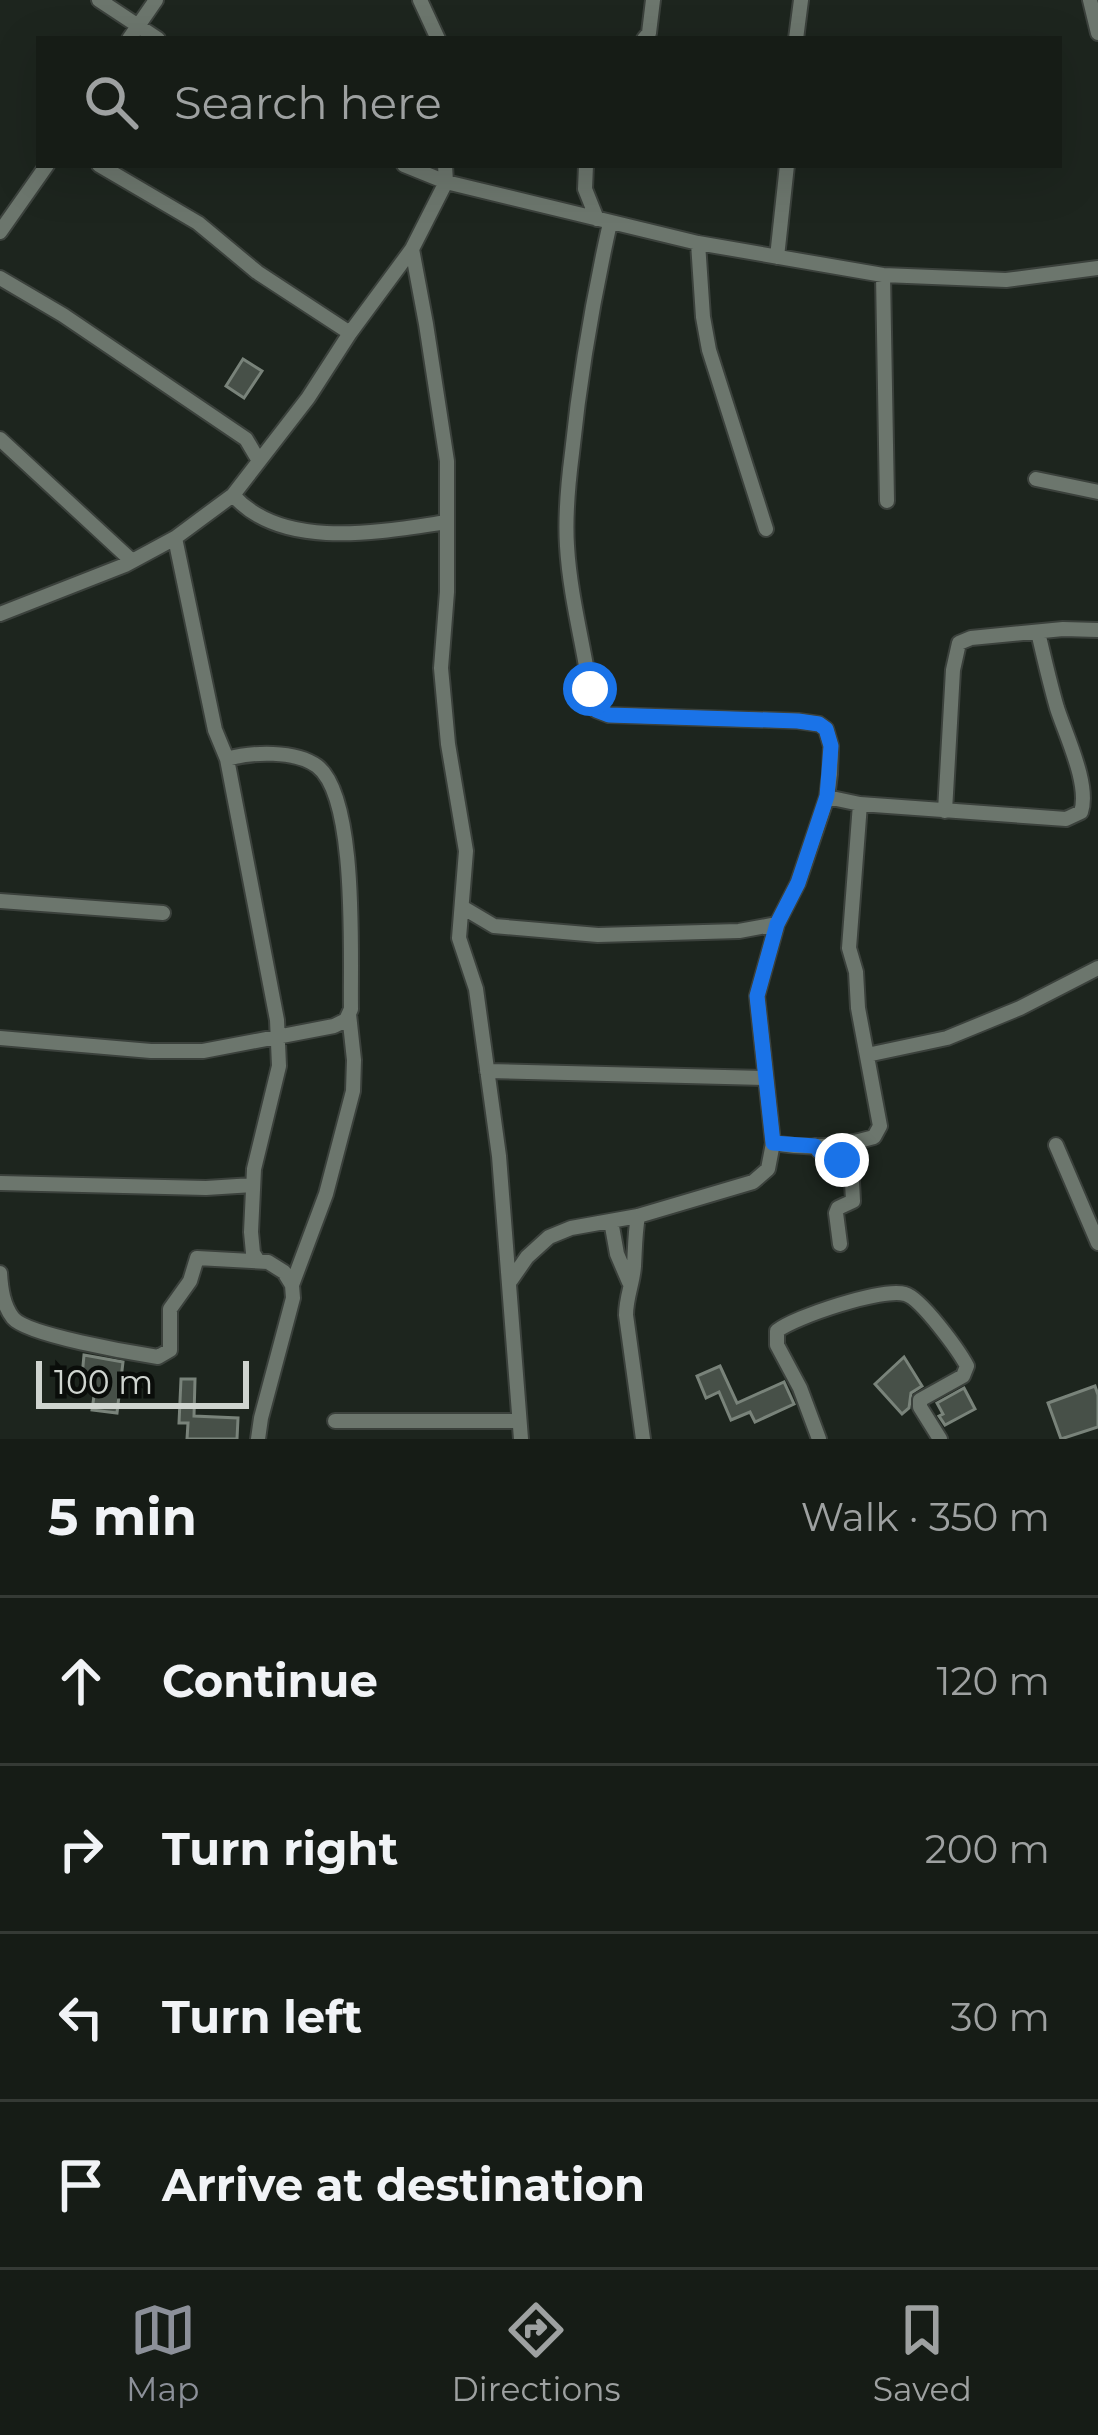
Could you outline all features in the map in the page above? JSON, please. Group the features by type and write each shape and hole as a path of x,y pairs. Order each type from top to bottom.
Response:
{"street":[{"path":"98,0 134,33 156,0"},
{"path":"420,0 437,36"},
{"path":"646,36 653,0"},
{"path":"796,36 801,0"},
{"path":"1090,0 1098,33"},
{"path":"0,232 45,168"},
{"path":"104,168 198,223 257,272 350,333"},
{"path":"411,168 446,182 698,243 883,275 1006,280 1098,268"},
{"path":"0,614 132,561 175,538 232,495 330,368 412,249 446,182 446,168"},
{"path":"511,1280 549,1237 753,1182 768,1169 773,1143 757,996 777,924 798,883 827,796 831,746 826,729 819,724 609,715 596,710 592,702 571,584 566,502 603,221 586,189 586,168"},
{"path":"777,256 787,168"},
{"path":"698,243 709,350 766,530"},
{"path":"412,249 443,435 447,592 441,668 466,851 461,950 476,989 499,1156 521,1439"},
{"path":"883,275 887,501"},
{"path":"0,278 63,314 246,439 259,461"},
{"path":"246,439 275,441"},
{"path":"0,440 132,561"},
{"path":"1036,479 1098,492"},
{"path":"232,495 260,519 311,530 346,533 447,522"},
{"path":"175,538 215,730 227,759 275,1006 279,1066 254,1169 251,1232 258,1261"},
{"path":"944,811 958,643 1063,629 1098,630"},
{"path":"827,796 860,804 1066,819 1081,812 1079,778 1038,632"},
{"path":"0,1038 203,1051 346,1020 351,1009 347,845 327,780 316,765 303,760 264,754 227,759"},
{"path":"773,1143 815,1146 864,1140 878,1132 880,1117 849,948 860,804"},
{"path":"0,901 163,914"},
{"path":"462,908 494,926 598,935 739,931 777,924"},
{"path":"867,1055 947,1038 1098,968"},
{"path":"258,1439 293,1298 292,1285 326,1194 353,1091 349,1014"},
{"path":"488,1071 766,1078"},
{"path":"1056,1145 1098,1243"},
{"path":"815,1146 842,1160 852,1182 853,1201 836,1213 840,1244"},
{"path":"0,1183 254,1185"},
{"path":"638,1216 626,1316 643,1439"},
{"path":"611,1221 629,1282"},
{"path":"0,1274 10,1315 20,1324 96,1347 158,1358 170,1349 170,1309 190,1281 197,1258 268,1262 284,1272 292,1285"},
{"path":"819,1439 777,1345 777,1331 792,1320 892,1293 906,1294 918,1302 967,1366 963,1376 920,1400 940,1439"},
{"path":"335,1421 519,1421"}],"building":[{"path":"243,359 262,371 244,398 226,386"},
{"path":"84,1355 123,1362 117,1413 92,1410 95,1389 81,1387"},
{"path":"904,1357 922,1386 911,1393 909,1408 902,1414 875,1384"},
{"path":"720,1366 737,1403 784,1382 794,1404 755,1422 750,1412 731,1420 719,1392 706,1398 697,1376"},
{"path":"181,1379 195,1379 194,1416 238,1418 237,1439 187,1439 188,1423 179,1423"},
{"path":"1095,1386 1098,1427 1061,1439 1048,1403"},
{"path":"964,1388 975,1409 945,1425 937,1403"}],"route":[{"path":"590,689 596,710 609,715 798,721 826,729 831,746 827,796 798,883 777,924 757,996 773,1143 815,1146 842,1160"}]}
